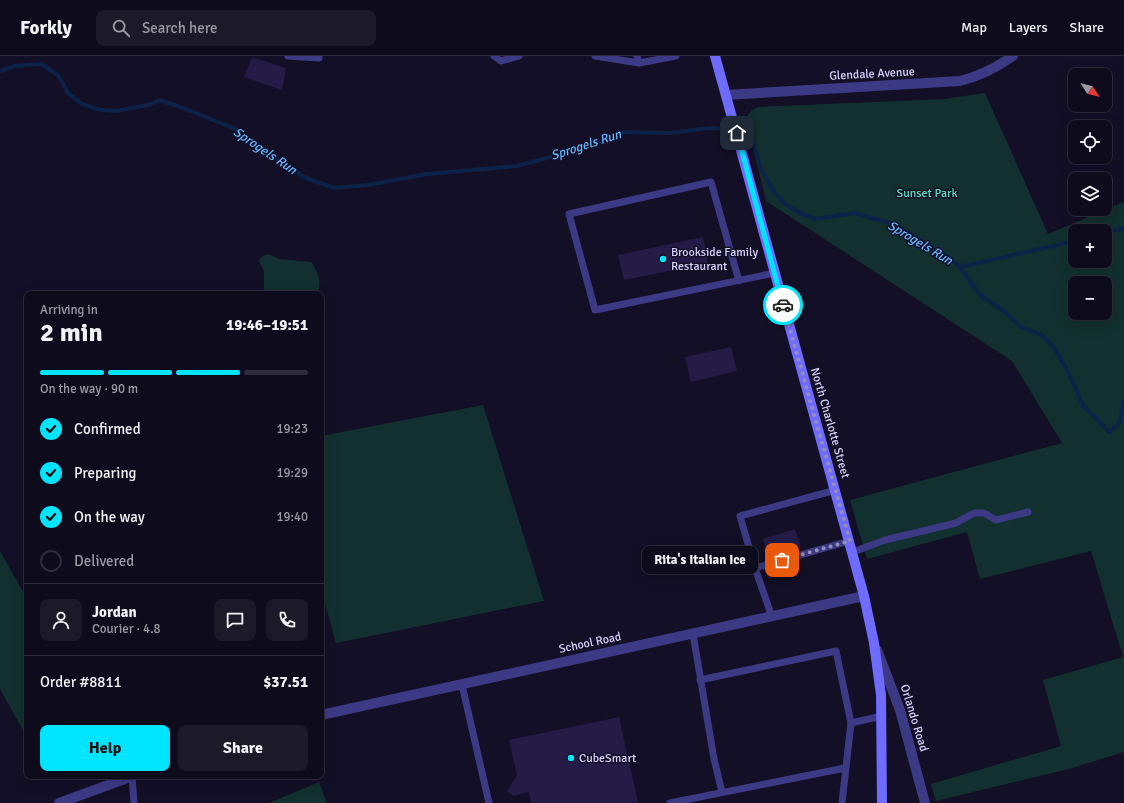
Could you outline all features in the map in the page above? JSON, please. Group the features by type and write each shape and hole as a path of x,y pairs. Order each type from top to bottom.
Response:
{"main road":[{"name":"North Charlotte Street","path":"715,56 836,490 864,596 879,676 882,716 882,803"}],"street":[{"name":"Glendale Avenue","path":"726,95 960,81 984,74 1013,56"},
{"name":"School Road","path":"324,714 864,596"},
{"name":"Orlando Road","path":"874,643 900,710 926,803"},
{"path":"59,803 124,779"}],"lane":[{"path":"288,56 318,58"},
{"path":"494,56 501,61 519,56"},
{"path":"595,56 638,59 676,56"},
{"path":"739,281 711,182 569,214 595,310 739,281 775,272"},
{"path":"772,617 755,568 740,516 836,490"},
{"path":"853,552 885,540 956,523 974,513 984,513 996,520 1028,512"},
{"path":"755,568 850,541"},
{"path":"693,634 714,759 722,792"},
{"path":"700,680 836,651 851,723 842,803"},
{"path":"462,685 489,803"},
{"path":"851,723 882,716"},
{"path":"670,803 845,768"},
{"path":"132,779 134,803"}],"green space":[{"name":"Sunset Park","path":"985,93 1048,234 1068,226 1068,268 1112,268 1112,224 1072,224 1091,216 1112,216 1112,207 1124,202 1124,752 1069,769 936,801 931,784 1061,746 1043,680 1123,657 1091,551 980,579 967,532 867,559 850,500 1062,443 1012,361 766,201 746,119 751,111 759,107 944,99"},
{"path":"267,254 278,259 311,262 319,277 318,291 264,291 264,271 259,261 261,257"},
{"path":"483,405 544,601 336,643 324,601 324,435"},
{"path":"0,551 24,594 24,732 0,689"},
{"path":"319,782 327,803 269,803"}],"building":[{"path":"252,57 286,68 282,90 244,77"},
{"name":"Brookside Family Restaurant","path":"703,237 708,263 624,280 618,255"},
{"path":"731,347 737,371 691,382 685,357"},
{"path":"795,529 801,546 768,556 763,539"},
{"name":"CubeSmart","path":"619,717 638,803 531,803 529,792 514,796 507,791 517,775 509,740"}],"waterway":[{"name":"Sprogels Run","path":"0,71 15,66 41,64 58,75 68,93 82,104 101,110 116,111 148,105 160,100 233,128 304,177 334,188 368,185 427,174 517,166 587,147 624,132 670,133 710,128 744,129 751,134 761,170 775,193 785,204 802,214 816,219 854,213 894,224 945,255 960,267 980,295 1004,311 1021,327 1042,335 1054,347 1067,370 1083,405 1109,432 1119,424 1124,402"},
{"path":"1112,231 1124,229"},
{"path":"960,267 1068,242"}],"way so far":[{"path":"782,560 850,541 783,305"}],"place":[{"name":"Brookside Family Restaurant","path":"663,259"},
{"name":"Rita's Italian Ice","path":"782,560"},
{"name":"CubeSmart","path":"571,758"}],"route":[{"path":"737,133 783,305"}]}
